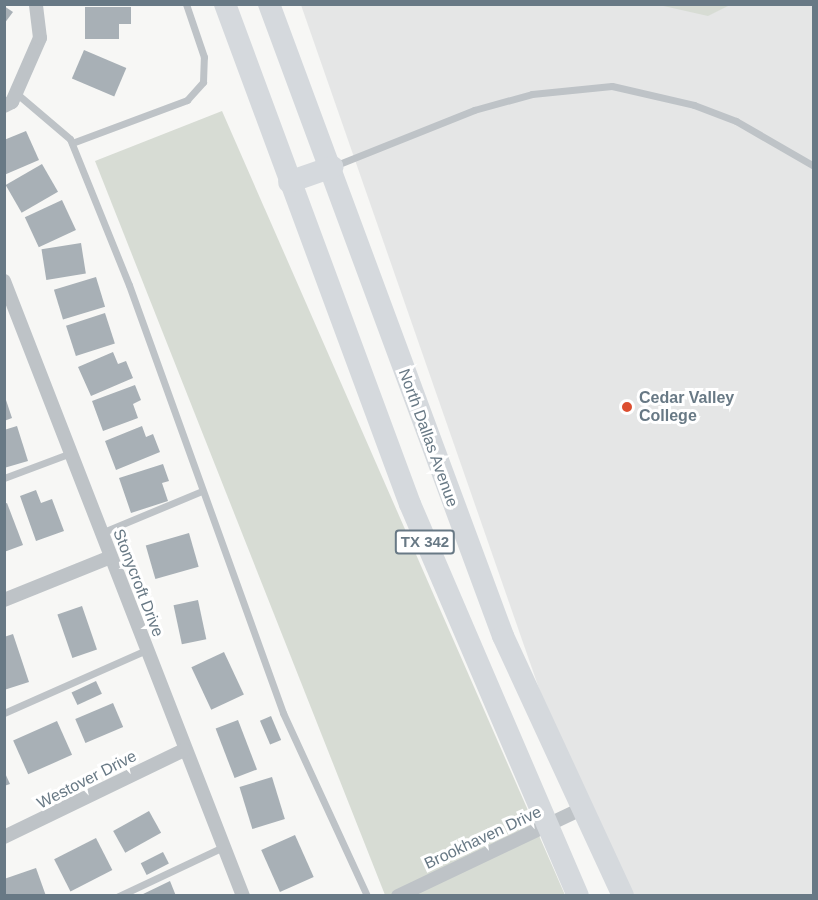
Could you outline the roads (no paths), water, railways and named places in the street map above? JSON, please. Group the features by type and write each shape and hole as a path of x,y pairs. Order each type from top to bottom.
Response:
{"main road":[{"name":"TX 342","path":"225,4 410,504 546,828 578,896"},
{"name":"North Dallas Avenue","path":"269,4 332,167 457,517 504,636 581,809 623,896"},
{"path":"290,182 332,167"}],"street":[{"path":"4,106 16,93 40,38 38,5"},
{"name":"Stonycroft Drive","path":"4,281 184,750 243,896"},
{"path":"4,600 111,557"},
{"name":"Westover Drive","path":"4,837 184,750"},
{"name":"Brookhaven Drive","path":"398,896 546,828 581,809"}],"lane":[{"path":"72,143 187,100 203,82 204,57 186,4"},
{"path":"332,167 474,110 532,94 612,86 694,105 736,121 813,166"},
{"path":"16,93 72,143 129,285 283,713 367,896"},
{"path":"4,478 71,453"},
{"path":"101,533 202,491"},
{"path":"4,713 146,650"},
{"path":"119,896 223,847"}],"place":[{"name":"Cedar Valley College","path":"627,407"}]}
